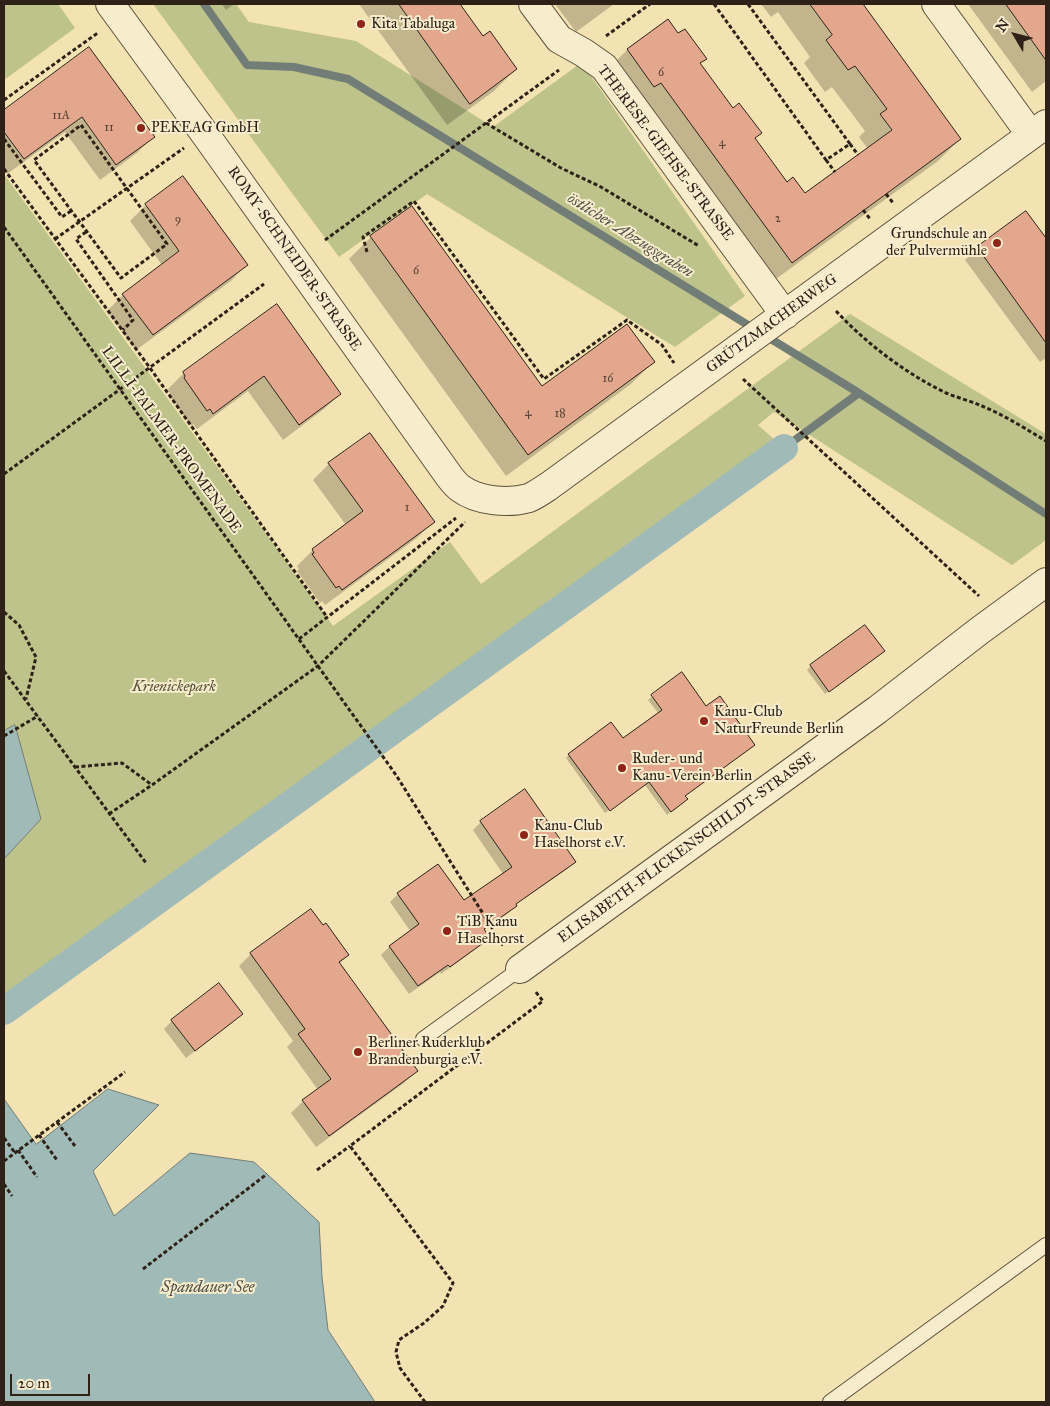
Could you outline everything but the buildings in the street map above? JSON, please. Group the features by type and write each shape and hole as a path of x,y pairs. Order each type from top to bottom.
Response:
{"street":[{"name":"THERESE-GIEHSE-STRASSE","path":"533,4 559,39 604,67 734,244 776,321"},
{"path":"936,4 1039,130"},
{"name":"ROMY-SCHNEIDER-STRASSE","path":"115,10 449,476 460,488 486,498"},
{"name":"GRÜTZMACHERWEG","path":"486,498 510,501 530,497 550,486 1039,130"},
{"name":"ELISABETH-FLICKENSCHILDT-STRASSE","path":"520,969 877,710 1046,582"}],"lane":[{"name":"ELISABETH-FLICKENSCHILDT-STRASSE","path":"423,1039 520,969"},
{"path":"830,1402 1046,1244"}],"path":[{"path":"714,4 835,172"},
{"path":"748,4 858,155"},
{"path":"4,100 115,10"},
{"path":"325,240 484,124 561,168 601,187 715,255 734,244"},
{"path":"81,125 127,188 167,244 121,278 34,160 81,125"},
{"path":"55,239 205,134"},
{"path":"4,139 62,217 71,211"},
{"path":"826,160 850,144"},
{"path":"4,169 150,368 327,617"},
{"path":"367,252 363,237 414,201 544,379 627,320 662,345 689,385"},
{"name":"LILLI-PALMER-PROMENADE","path":"4,227 396,775 506,950 543,1001 350,1146"},
{"path":"86,232 76,239 133,320 122,331"},
{"path":"4,474 264,284"},
{"path":"817,291 848,324 888,357 921,379 947,393 984,407 1046,441"},
{"path":"723,360 1000,615"},
{"path":"299,639 486,498"},
{"path":"109,814 318,666 486,498"},
{"path":"4,612 19,625 36,657 26,700"},
{"path":"4,671 146,863"},
{"path":"4,736 38,716"},
{"path":"76,767 122,763 152,785"},
{"path":"4,1161 125,1072"},
{"path":"57,1122 75,1146"},
{"path":"39,1135 57,1160"},
{"path":"4,1138 37,1177"},
{"path":"317,1170 350,1146 453,1283 443,1306 424,1323 399,1340 397,1346 396,1352 400,1368 425,1402"},
{"path":"143,1269 267,1174"},
{"path":"4,1184 12,1196"}],"green space":[{"path":"4,4 58,4 75,28 4,80"},
{"path":"153,4 236,4 249,22 356,41 493,127 578,65 591,76 745,296 675,347 427,194 339,257"},
{"name":"Krienickepark","path":"4,174 333,626 450,542 481,584 850,314 1046,434 1046,540 1012,565 774,412 758,425 784,448 4,1011 4,859 41,819 15,725 4,731"}],"water":[{"path":"15,725 41,819 4,859 4,731"},
{"name":"Spandauer See","path":"108,1089 159,1105 93,1171 114,1216 190,1153 254,1162 319,1222 322,1277 328,1330 375,1402 4,1402 4,1099 36,1144"}],"waterway":[{"name":"östlicher Abzugsgraben","path":"204,4 247,65 294,67 348,79 756,330"},
{"name":"östlicher Abzugsgraben","path":"766,336 859,393 1046,514"},
{"path":"784,448 859,393"},
{"path":"4,1011 784,448"}],"place":[{"name":"Kita Tabaluga","path":"361,24"},
{"name":"PEKEAG GmbH","path":"141,128"},
{"name":"Grundschule an der Pulvermühle","path":"997,243"},
{"name":"Kanu-Club NaturFreunde Berlin","path":"704,721"},
{"name":"Ruder- und Kanu-Verein Berlin","path":"622,768"},
{"name":"Kanu-Club Haselhorst e.V.","path":"524,835"},
{"name":"TiB Kanu Haselhorst","path":"447,931"},
{"name":"Berliner Ruderklub Brandenburgia e.V.","path":"358,1052"}]}
